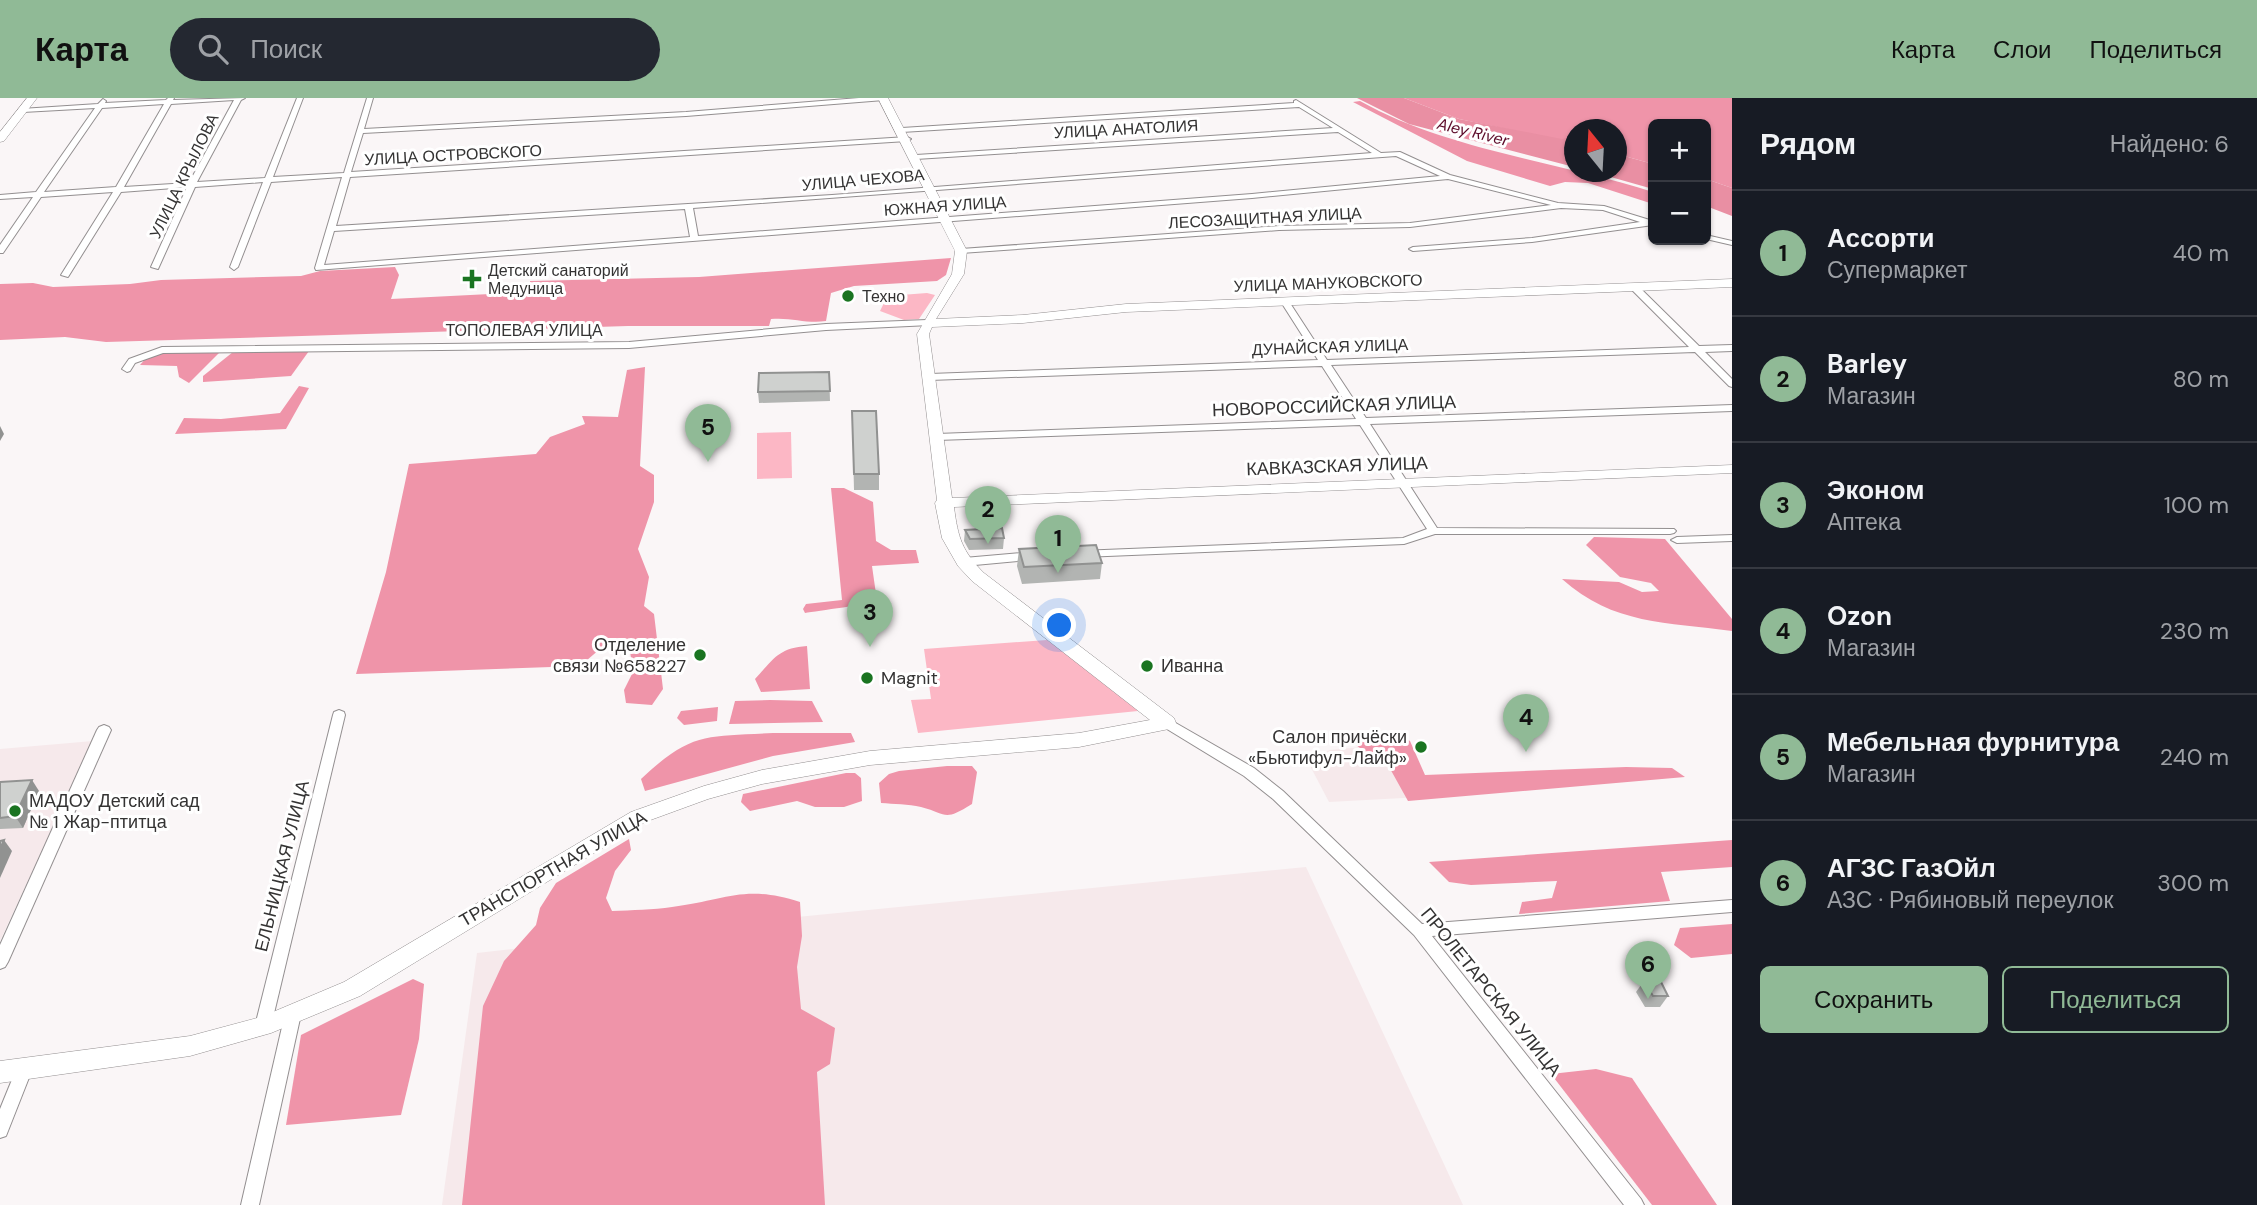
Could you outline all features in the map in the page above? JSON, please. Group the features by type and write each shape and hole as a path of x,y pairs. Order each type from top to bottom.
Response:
{"street":[{"path":"0,139 32,98"},
{"path":"0,250 105,98"},
{"path":"23,110 240,98"},
{"name":"УЛИЦА КРЫЛОВА","path":"155,267 192,184 240,98"},
{"path":"234,267 300,98"},
{"path":"331,229 346,175 363,131 370,98"},
{"path":"363,131 686,114 884,98 932,188 961,251 961,273 927,323"},
{"path":"1289,98 1378,155"},
{"path":"65,275 170,100"},
{"name":"УЛИЦА ОСТРОВСКОГО","path":"0,197 346,175 1301,105"},
{"name":"УЛИЦА АНАТОЛИЯ","path":"916,157 1338,130"},
{"name":"УЛИЦА ЧЕХОВА","path":"331,229 689,206 1397,154 1448,177"},
{"name":"ЮЖНАЯ УЛИЦА","path":"331,229 319,268 1252,197 1448,177 1558,205 1569,205"},
{"path":"1569,205 1604,208 1648,221"},
{"name":"ЛЕСОЗАЩИТНАЯ УЛИЦА","path":"961,251 1279,228 1410,225 1569,205"},
{"path":"689,206 694,239"},
{"path":"1413,249 1532,240 1648,224"},
{"path":"1711,237 1732,243"},
{"name":"УЛИЦА МАНУКОВСКОГО","path":"927,323 1023,319 1126,308 1732,283"},
{"path":"1634,287 1732,384"},
{"path":"1285,302 1434,531"},
{"name":"ТОПОЛЕВАЯ УЛИЦА","path":"127,369 132,361 162,350 629,345 826,327 927,323"},
{"name":"ПРОЛЕТАРСКАЯ УЛИЦА","path":"927,323 923,334 947,529 964,562 978,577 1167,723 1249,772 1278,796 1419,931 1635,1205"},
{"name":"ДУНАЙСКАЯ УЛИЦА","path":"930,377 1732,348"},
{"name":"НОВОРОССИЙСКАЯ УЛИЦА","path":"937,437 1732,408"},
{"name":"КАВКАЗСКАЯ УЛИЦА","path":"943,503 1732,469"},
{"path":"1067,554 1404,541 1434,531 1732,538"},
{"path":"964,562 1041,555"},
{"name":"ЕЛЬНИЦКАЯ УЛИЦА","path":"263,1026 339,715"},
{"name":"ТРАНСПОРТНАЯ УЛИЦА","path":"0,1072 190,1046 263,1026 352,989 638,817 704,793 762,777 870,758 1079,740 1167,723"},
{"path":"0,962 104,730"},
{"path":"1419,931 1732,906"},
{"path":"250,1205 293,1014"},
{"path":"0,1130 24,1070"}],"shaded area":[{"path":"1404,98 1732,98 1732,188 1711,181 1711,119 1648,119 1648,163 1627,157 1627,119 1564,119 1564,141 1459,119"},
{"path":"1360,101 1429,132 1564,168 1565,182 1550,186 1467,161 1353,102"},
{"path":"1565,182 1620,182 1648,190 1648,202 1588,183"},
{"path":"951,258 946,275 937,281 854,286 831,293 826,321 819,322 771,319 769,326 628,326 106,342 65,337 0,340 0,284 33,283 53,287 130,284 161,280 301,276 320,271 395,267 399,275 391,299 530,292 530,281 699,277"},
{"path":"901,295 935,295 919,319 904,320 880,311 884,303 891,303"},
{"path":"309,351 291,376 203,382 203,376 233,352"},
{"path":"165,352 220,352 189,383 179,377 177,366 140,365 148,356"},
{"path":"645,367 640,466 654,475 654,502 638,549 649,577 644,606 654,614 663,689 652,705 626,703 624,690 633,672 630,651 613,638 580,666 356,674 386,572 409,464 536,454 550,437 585,424 582,416 618,417 627,370"},
{"path":"299,386 309,388 286,429 175,434 184,418 221,419 280,413"},
{"path":"791,432 792,478 757,479 757,433"},
{"path":"831,488 844,488 873,502 876,541 891,550 916,550 919,563 872,566 877,601 805,613 803,609 806,604 842,600"},
{"path":"1594,537 1665,539 1732,619 1732,631 1642,619 1601,605 1581,594 1562,579 1619,582 1642,592 1659,591 1651,583 1620,577 1586,545"},
{"path":"1047,640 1107,683 1138,711 918,733 911,700 931,699 924,649"},
{"path":"807,646 810,689 761,692 755,679 772,660 789,649"},
{"path":"735,701 812,701 823,722 729,724"},
{"path":"718,707 717,721 684,725 677,718 681,711"},
{"path":"773,733 851,733 855,742 773,756 645,791 641,779 688,744 715,737"},
{"path":"1401,735 1410,741 1425,775 1626,767 1672,768 1685,777 1408,801 1383,756 1368,754 1352,742"},
{"path":"93,741 0,941 0,749"},
{"path":"1393,744 1422,797 1329,802 1307,760 1330,750"},
{"path":"947,766 972,766 977,772 972,804 963,810 946,815 916,806 881,803 879,783 889,774"},
{"path":"855,773 861,778 862,801 844,807 815,807 797,801 750,811 741,802 743,794"},
{"path":"629,839 631,850 615,871 606,898 612,911 665,908 749,894 764,894 800,902 802,936 797,967 801,1009 835,1028 830,1064 817,1072 825,1205 462,1205 483,1006 504,961 536,925 540,908 556,883"},
{"path":"1732,840 1732,867 1661,872 1670,901 1519,914 1522,902 1552,898 1557,881 1471,885 1449,882 1429,862"},
{"path":"1306,867 1463,1205 442,1205 477,953 787,918"},
{"path":"1732,924 1732,954 1691,958 1674,945 1680,928"},
{"path":"413,979 424,984 419,1039 401,1115 286,1125 301,1035"},
{"path":"1596,1069 1632,1078 1717,1205 1652,1205 1551,1074"}],"water":[{"name":"Aley River","path":"1357,98 1404,98 1459,119 1564,138 1564,164 1409,124"},
{"path":"1627,157 1648,163 1648,188 1627,182"},
{"path":"1711,181 1732,188 1732,216 1711,208"}],"building":[{"path":"829,372 830,391 758,392 759,373"},
{"path":"852,411 876,411 879,474 854,474"},
{"path":"1002,528 1004,538 970,539 965,530"},
{"path":"1096,545 1102,563 1024,567 1019,549"},
{"path":"32,780 15,816 0,818 0,782"},
{"path":"1660,980 1668,996 1653,996 1644,981"}],"place":[{"name":"Детский санаторий Медуница","path":"472,279"},
{"name":"Техно","path":"848,296"},
{"name":"Мебельная фурнитура","path":"708,462"},
{"name":"Barley","path":"988,544"},
{"name":"Ассорти","path":"1058,573"},
{"name":"Эконом","path":"870,647"},
{"name":"Отделение связи №658227","path":"700,655"},
{"name":"Иванна","path":"1147,666"},
{"name":"Magnit","path":"867,678"},
{"name":"Салон причёски «Бьютифул-Лайф»","path":"1421,747"},
{"name":"Ozon","path":"1526,752"},
{"name":"МАДОУ Детский сад № 1 Жар-птитца","path":"15,811"},
{"name":"АГЗС ГазОйл","path":"1648,999"}]}
